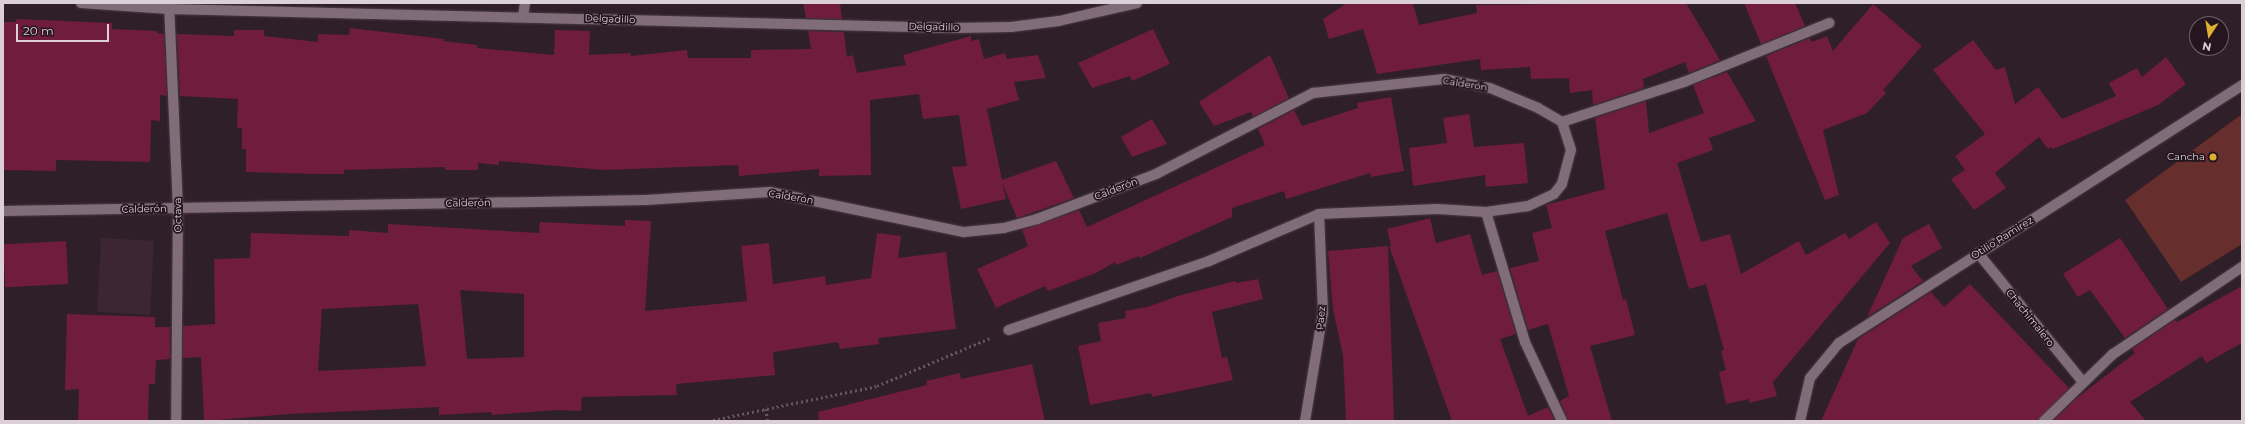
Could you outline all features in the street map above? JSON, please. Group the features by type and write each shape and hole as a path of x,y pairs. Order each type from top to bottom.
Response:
{"street":[{"name":"Delgadillo","path":"81,3 523,16 1010,27 1059,21 1137,3"},
{"path":"523,16 525,3"},
{"name":"Octava","path":"169,6 178,208 176,421"},
{"path":"1009,330 1209,261 1319,214 1437,209 1486,212 1528,206 1554,194 1562,184 1571,150 1562,122 1684,82 1829,23"},
{"name":"Calderón","path":"3,211 646,200 770,192 964,232 1004,228 1037,219 1156,174 1313,93 1444,79 1490,88 1538,108 1562,122"},
{"name":"Otilio Ramirez","path":"1800,421 1810,378 1839,343 2242,85"},
{"path":"1486,212 1525,342 1562,421"},
{"name":"Paez","path":"1305,421 1322,312 1319,214"},
{"name":"Chachimalero","path":"1978,253 2083,382"},
{"path":"2044,421 2113,354 2242,267"}],"path":[{"path":"708,421 876,386 1009,330"},
{"path":"766,408 768,421"}],"shaded area":[{"name":"Cancha","path":"2242,114 2242,244 2181,282 2125,200"},
{"path":"101,238 154,241 150,315 97,312"}],"building":[{"path":"803,3 840,3 842,19 806,18"},
{"path":"1347,3 1413,3 1419,25 1477,13 1476,5 1686,3 1720,60 1689,73 1685,62 1643,79 1644,88 1593,105 1592,90 1570,93 1569,78 1531,79 1530,67 1481,70 1480,59 1377,74 1363,29 1329,39 1323,19"},
{"path":"1744,3 1795,3 1805,26 1761,44"},
{"path":"1873,4 1922,46 1883,90 1886,93 1867,113 1823,130 1839,195 1825,200 1766,56 1810,38 1812,42 1827,36 1833,51"},
{"path":"16,19 112,23 112,29 157,31 157,33 164,34 167,96 160,95 160,121 151,120 150,162 56,160 56,171 3,170 3,22 16,22"},
{"path":"350,28 444,39 443,41 477,45 477,48 554,55 555,30 590,31 589,55 631,53 631,56 687,50 688,58 751,58 751,50 811,49 808,31 844,32 847,57 853,55 857,73 906,65 903,55 971,36 971,41 979,39 984,59 1005,53 1007,59 1038,55 1046,78 1014,82 1019,100 987,109 1002,180 1056,161 1074,198 1017,218 1002,183 1006,199 961,209 952,167 967,166 959,115 923,119 919,94 870,100 871,175 819,176 819,169 739,176 738,165 604,170 499,161 499,165 478,163 478,170 445,170 445,167 344,170 344,174 246,172 246,149 242,149 242,128 237,128 238,99 180,96 177,34 234,36 234,30 264,30 264,36 318,42 318,34 349,35"},
{"path":"1153,29 1170,64 1132,81 1130,76 1092,88 1078,63"},
{"path":"1973,40 1996,70 2005,67 2015,104 2038,87 2062,119 2116,96 2109,83 2137,68 2142,77 2166,57 2186,84 2158,105 2053,149 2051,147 2048,149 2039,137 1995,173 2006,188 1974,210 1951,179 1965,170 1955,156 1985,134 1933,70"},
{"path":"1270,55 1289,98 1253,117 1251,112 1214,126 1199,102"},
{"path":"1727,72 1756,121 1709,138 1713,150 1677,163 1701,242 1730,234 1741,274 1799,241 1806,255 1845,233 1849,239 1876,222 1890,243 1773,382 1777,396 1749,403 1749,399 1726,404 1719,372 1726,370 1721,351 1724,350 1706,284 1689,289 1667,213 1605,231 1623,300 1626,299 1635,335 1590,346 1612,421 1568,421 1560,401 1569,396 1548,324 1528,330 1510,268 1539,261 1532,233 1552,228 1546,205 1605,189 1595,118 1646,101 1649,133 1704,113 1693,85"},
{"path":"1391,97 1404,171 1371,177 1370,173 1286,199 1284,191 1232,208 1232,217 1140,258 1139,256 1116,265 1115,262 1096,273 1048,291 1045,286 996,308 977,269 1028,246 1022,230 1079,210 1087,227 1265,145 1258,129 1294,110 1302,126 1358,108 1357,103"},
{"path":"1469,114 1474,147 1524,143 1528,183 1486,187 1485,175 1413,186 1409,148 1447,143 1443,118"},
{"path":"1152,119 1167,144 1132,157 1121,137"},
{"path":"1430,218 1436,243 1470,234 1482,275 1497,271 1516,334 1500,339 1528,416 1548,407 1555,421 1452,421 1389,246 1391,246 1387,229"},
{"path":"625,220 651,221 645,311 747,301 741,246 769,243 773,284 825,276 826,285 871,278 877,233 901,236 898,258 946,252 956,329 878,338 879,344 840,349 838,342 773,352 775,375 676,384 677,395 582,397 581,411 556,410 492,415 491,412 439,415 439,407 290,414 204,421 201,357 183,358 183,326 215,324 214,259 250,258 251,233 349,236 349,230 388,233 388,224 539,233 540,222 625,226","holes":["460,290 524,294 524,357 467,359","418,304 426,366 318,371 322,309"]},
{"path":"1929,224 1942,248 1911,266 1923,281 1867,317 1903,238"},
{"path":"2120,238 2168,309 2125,338 2090,290 2078,297 2063,274"},
{"path":"66,241 68,284 5,287 3,244"},
{"path":"1388,246 1394,421 1346,421 1343,355 1333,310 1328,251"},
{"path":"1258,279 1263,299 1212,312 1222,358 1227,357 1233,380 1152,397 1151,393 1090,405 1078,346 1101,341 1098,323 1126,318 1125,311 1147,307 1178,296 1235,281 1236,283"},
{"path":"1970,284 2069,388 2038,421 1821,421 1858,339 1931,292 1944,307"},
{"path":"2242,286 2242,343 2206,363 2202,356 2130,402 2146,421 2053,421 2078,397 2135,353 2132,349 2175,320 2177,322"},
{"path":"67,314 155,317 155,327 170,327 170,359 156,360 155,384 149,384 148,421 78,421 79,389 65,390"},
{"path":"1032,364 1045,421 819,421 818,412 927,385 926,381 960,373 961,379"}],"place":[{"name":"Cancha","path":"2213,157"}]}
